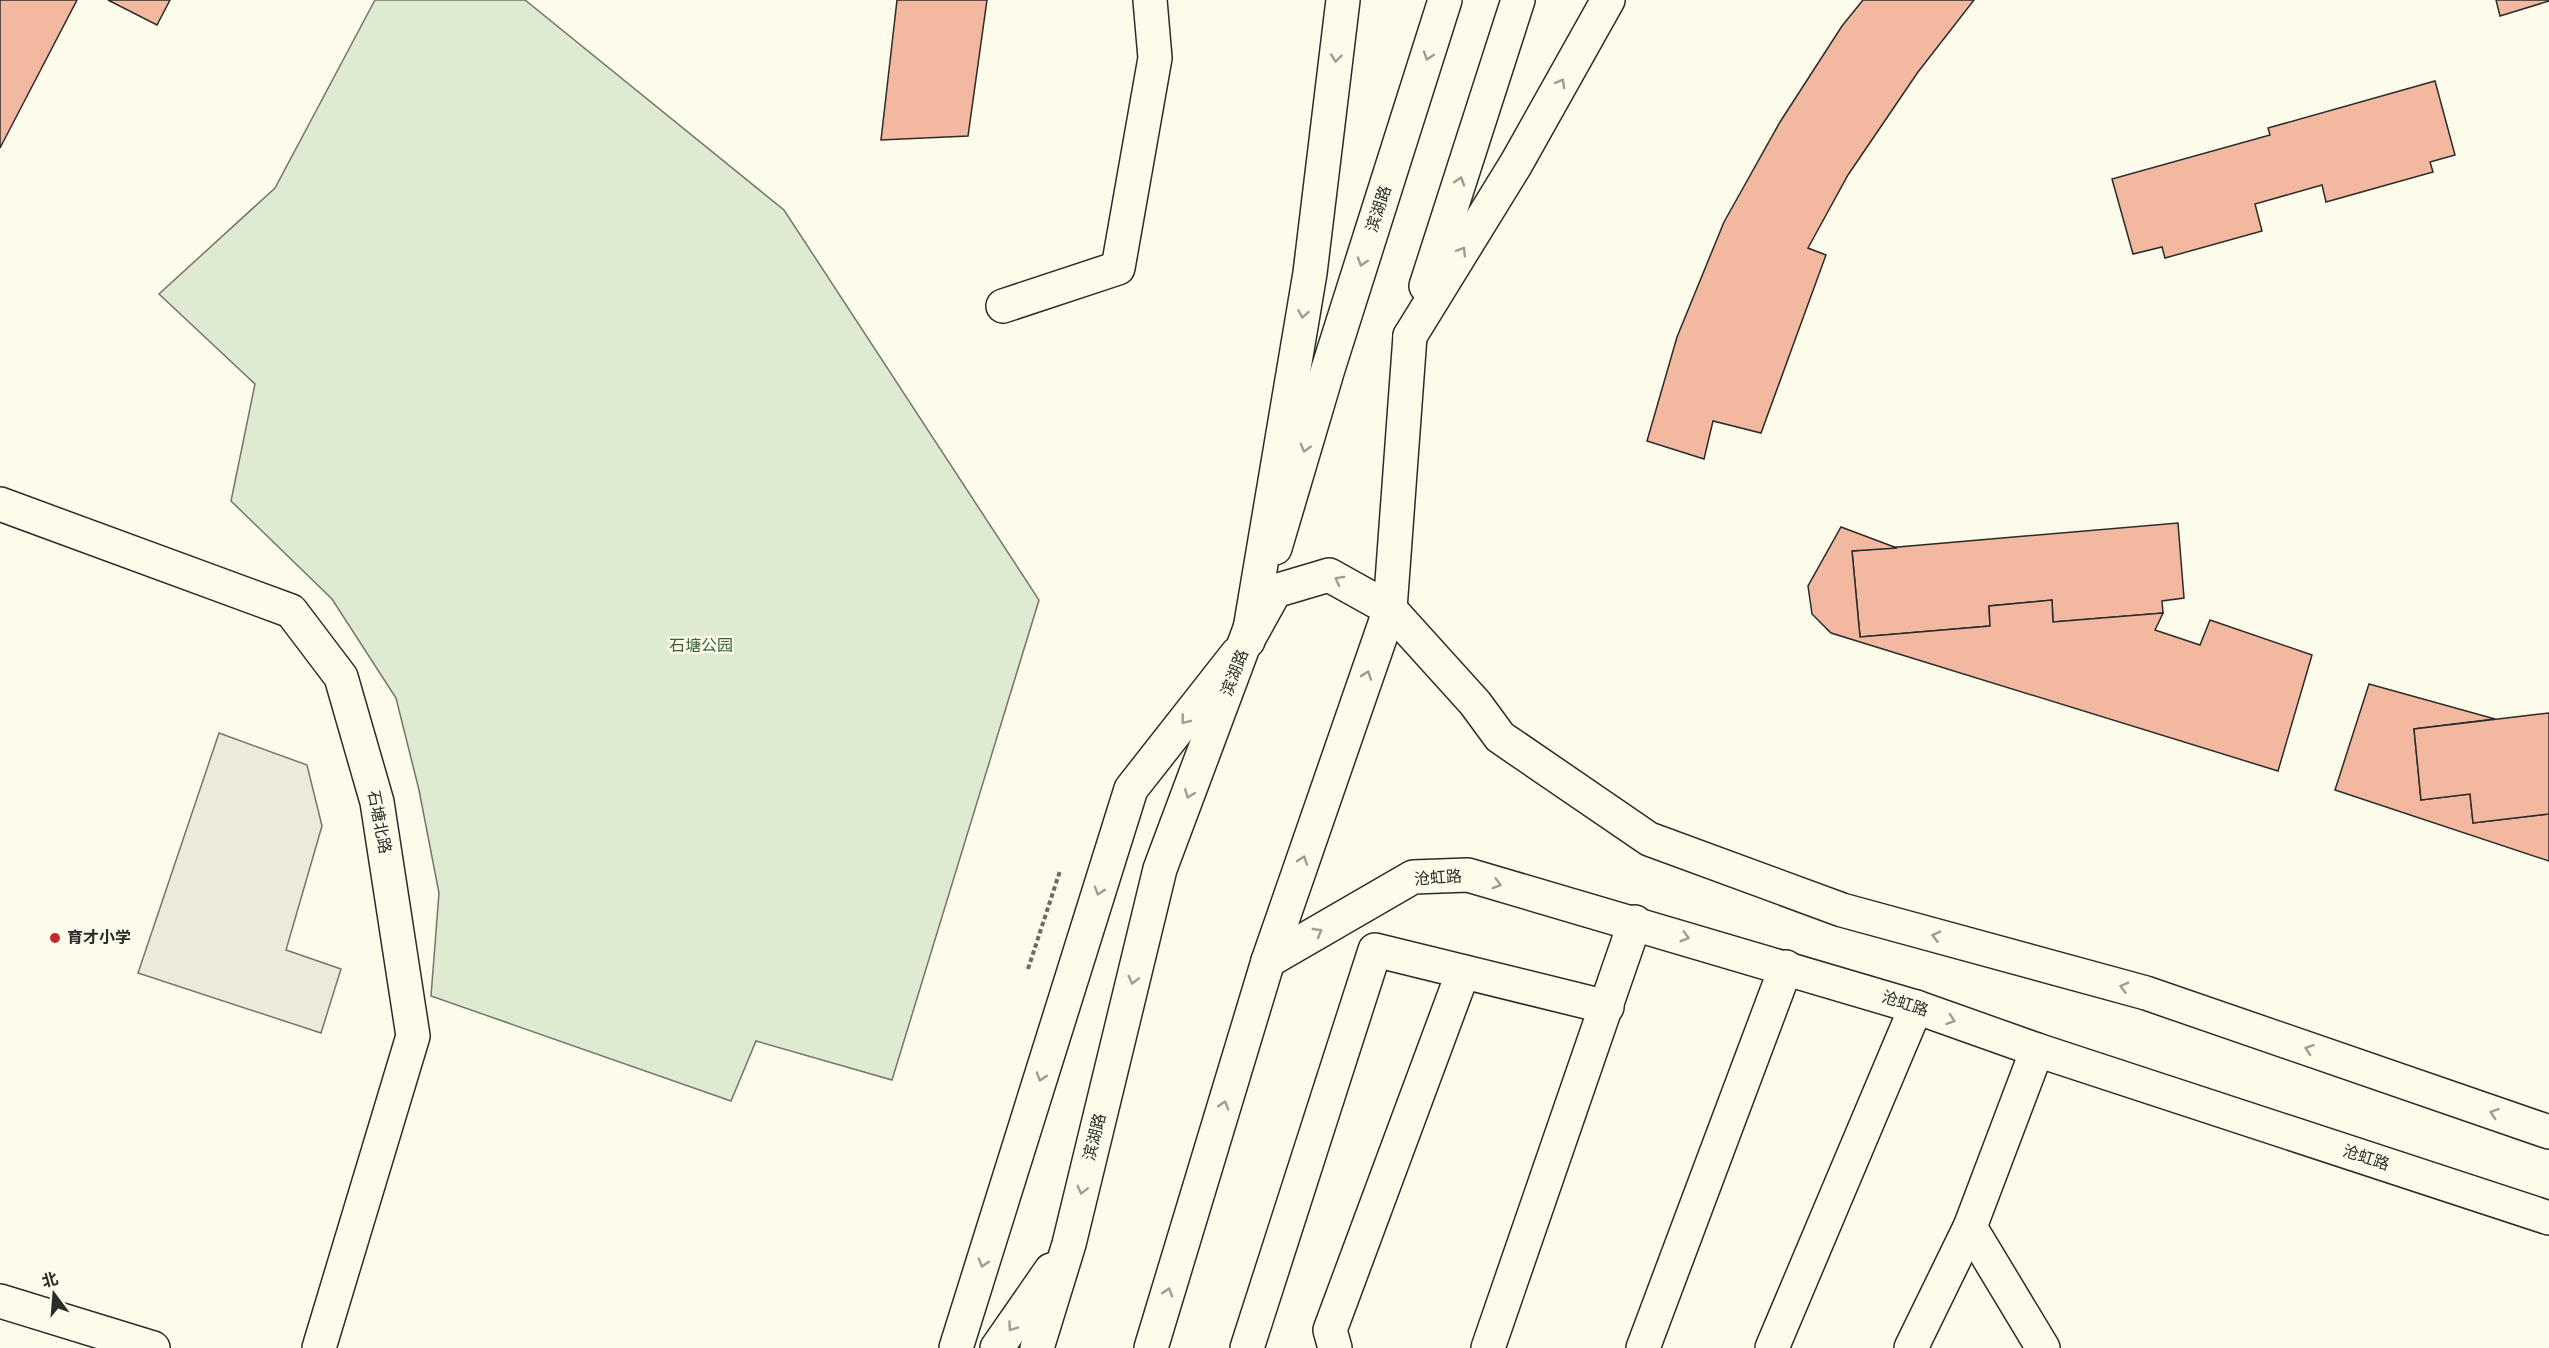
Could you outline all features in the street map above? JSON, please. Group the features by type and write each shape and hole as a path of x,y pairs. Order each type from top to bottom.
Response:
{"main road":[{"path":"1004,306 1118,268 1155,58 1150,0"},
{"path":"1248,641 1310,273 1343,0"},
{"name":"滨湖路","path":"1037,1348 1069,1244 1160,869 1248,641 1328,369 1445,0"},
{"path":"1151,1348 1268,961 1390,609 1410,336 1518,0"},
{"path":"1410,336 1516,164 1608,0"},
{"name":"石塘北路","path":"0,504 291,611 341,677 377,802 413,1036 319,1348"},
{"path":"956,1348 1131,789 1248,641 1275,591 1329,574 1390,609 1476,703 1500,737 1649,839 1842,910 2146,993 2549,1132"},
{"name":"沧虹路","path":"1268,961 1413,876 1468,875 1635,922 1916,1007 2037,1050 2549,1218"},
{"path":"1488,1348 1635,922"},
{"path":"1247,1348 1375,951 1607,1007"},
{"path":"1643,1348 1786,967"},
{"path":"1335,1348 1330,1330 1463,972"},
{"path":"1772,1348 1916,1007"},
{"path":"1911,1348 1970,1227 2037,1050"},
{"path":"1970,1227 2043,1348"},
{"path":"997,1348 1069,1244"},
{"path":"0,1300 153,1348"}],"path":[{"path":"1028,969 1060,871"}],"green space":[{"name":"石塘公园","path":"375,0 525,0 784,210 1039,600 892,1080 756,1041 731,1101 431,996 439,893 419,790 396,698 332,599 231,501 255,384 159,294 275,188"}],"shaded area":[{"path":"219,733 307,765 322,826 286,950 341,969 321,1033 138,973"}],"building":[{"path":"0,0 77,0 0,148"},
{"path":"108,0 170,0 157,25"},
{"path":"897,0 987,0 968,136 881,140"},
{"path":"1863,0 1974,0 1918,72 1848,175 1808,248 1826,255 1761,433 1713,421 1704,459 1647,441 1677,337 1724,222 1780,122 1842,26"},
{"path":"2496,0 2549,0 2549,1 2500,16"},
{"path":"2435,81 2455,155 2430,162 2433,172 2326,202 2322,185 2255,204 2262,231 2165,258 2162,247 2133,254 2112,179 2270,135 2268,128"},
{"path":"2178,523 2184,598 2162,601 2163,613 2053,622 2052,600 1989,606 1990,626 1860,637 1852,551"},
{"path":"1841,527 1897,548 1852,551 1860,637 1990,626 1989,606 2052,600 2053,622 2163,613 2155,630 2200,645 2210,620 2312,655 2278,771 1831,633 1812,614 1808,586"},
{"path":"2369,684 2495,719 2414,729 2421,800 2470,794 2473,823 2549,814 2549,861 2335,790"},
{"path":"2549,713 2549,814 2473,823 2470,794 2421,800 2414,729"}],"place":[{"name":"育才小学","path":"55,938"}]}
